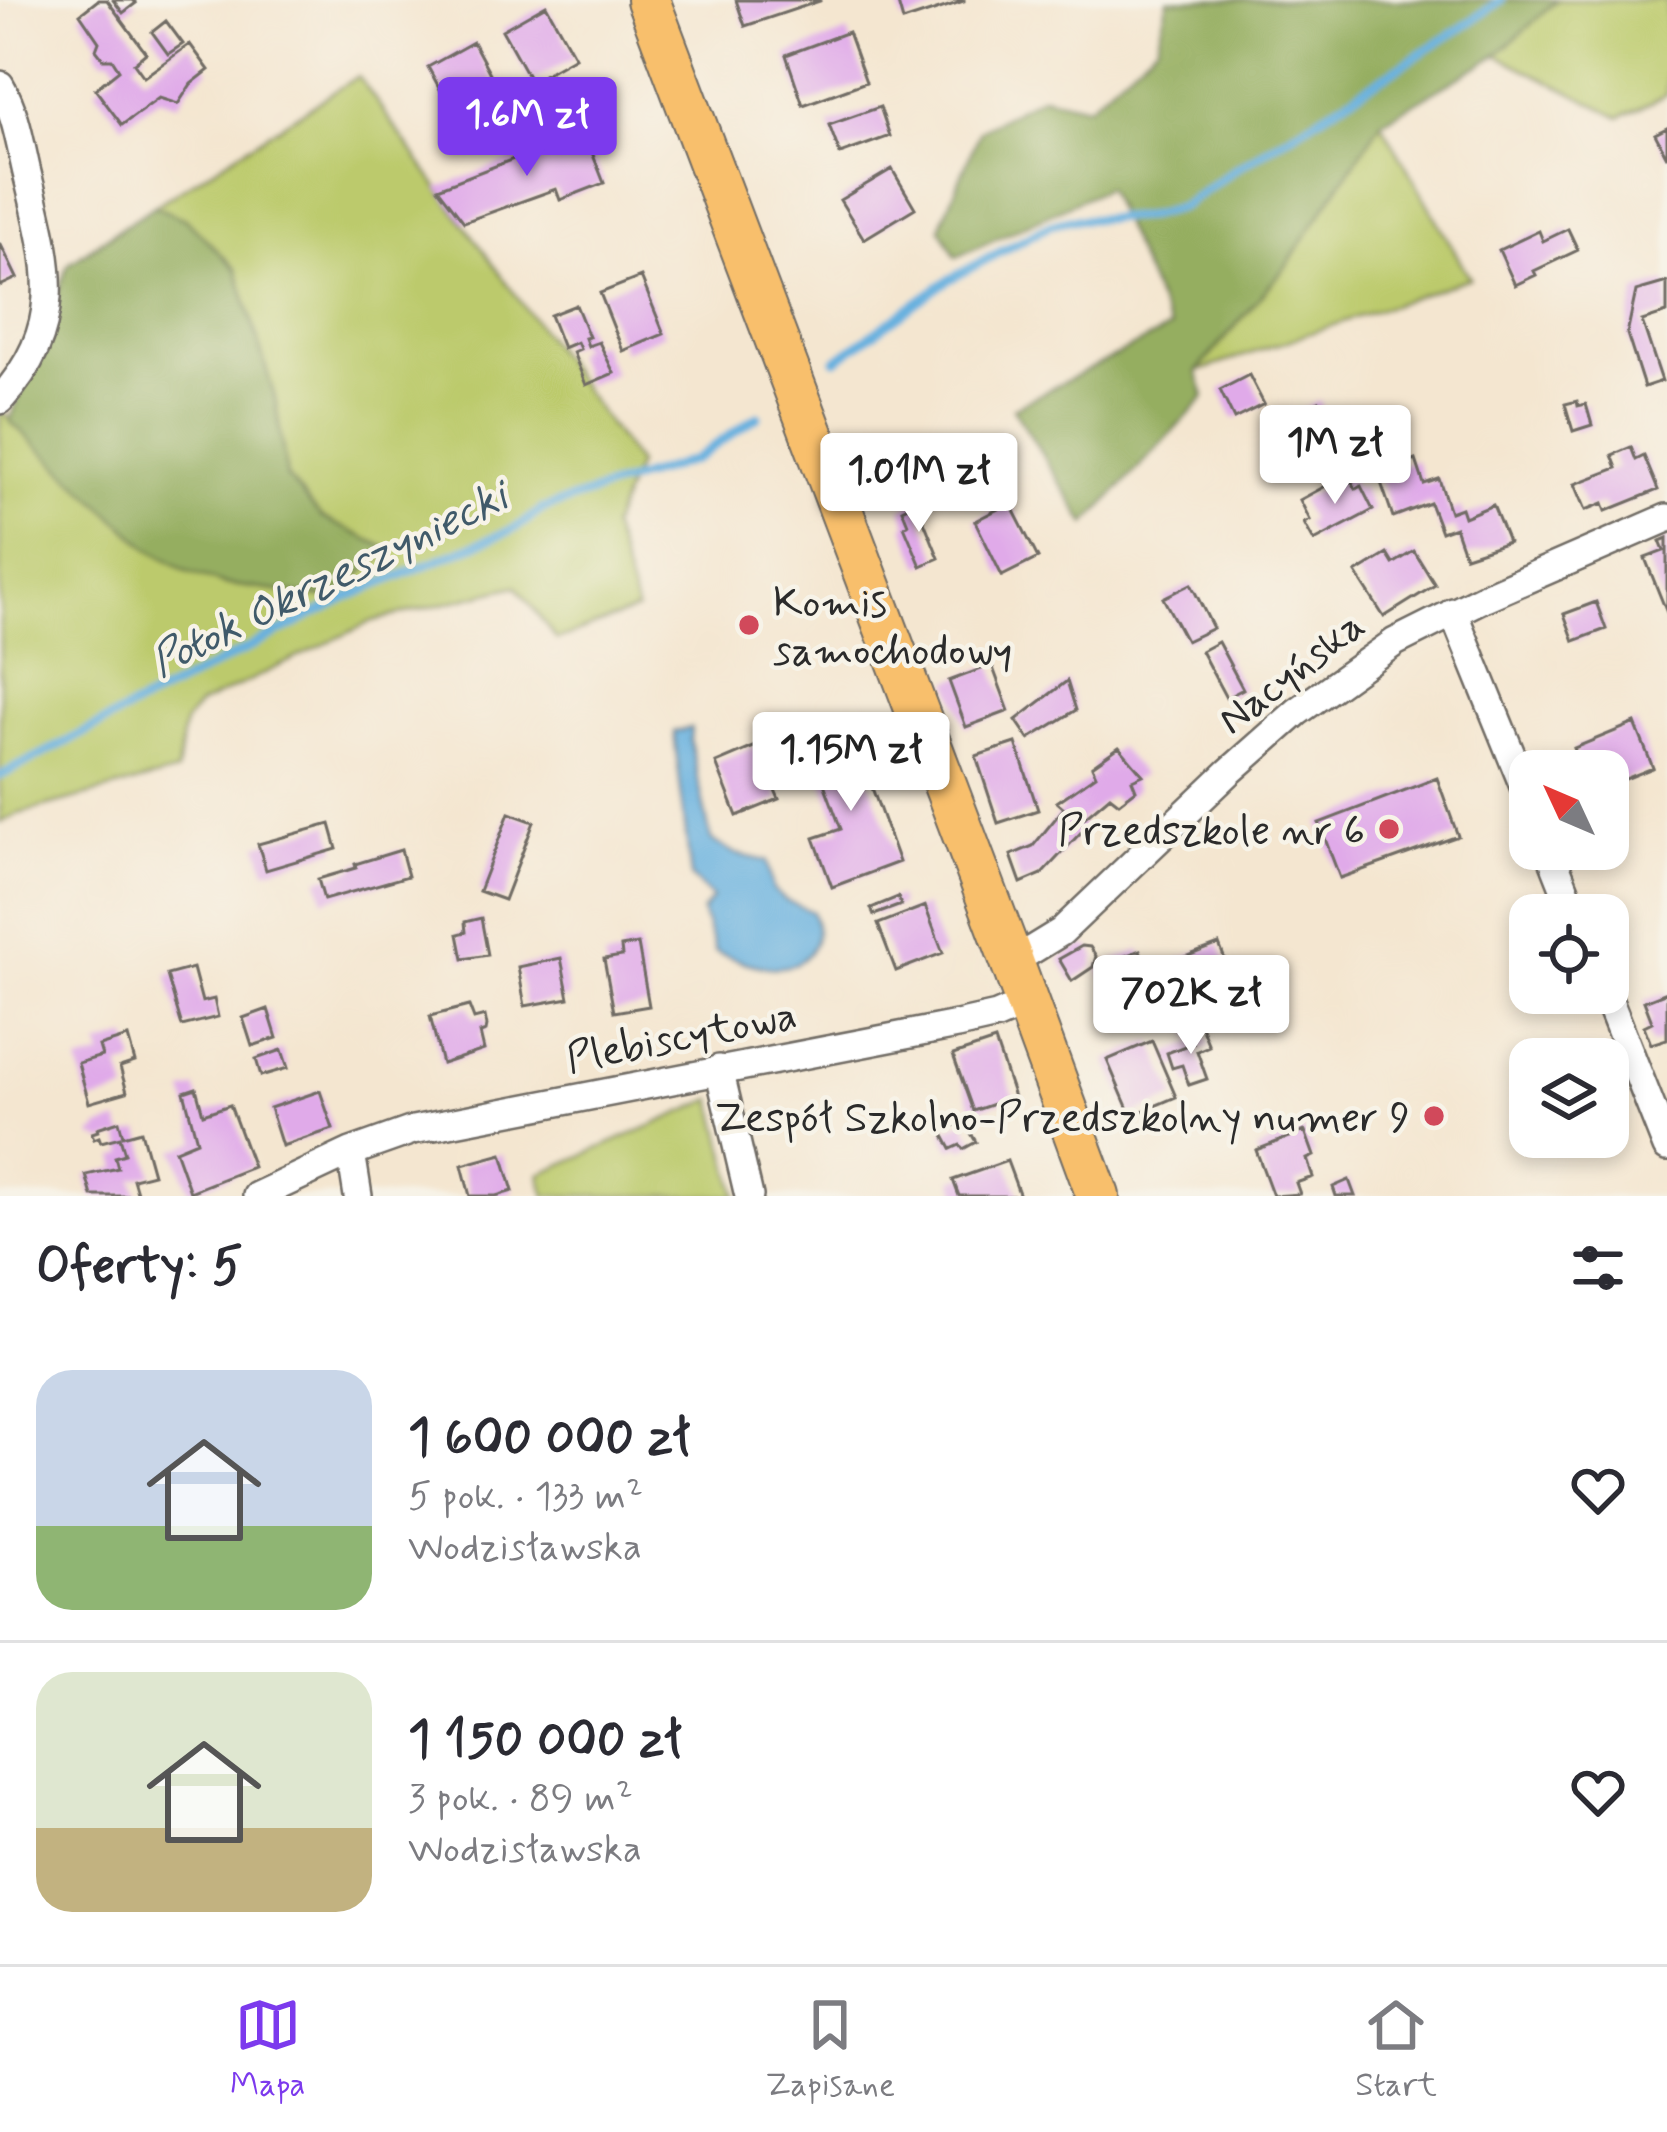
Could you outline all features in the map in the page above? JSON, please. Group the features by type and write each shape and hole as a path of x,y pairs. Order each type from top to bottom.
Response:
{"main road":[{"path":"648,0 1097,1196"}],"street":[{"path":"0,85 15,116 49,280 42,326 30,360 0,400"},
{"name":"Nacyńska","path":"1012,962 1061,932 1297,712 1395,642 1667,518"},
{"path":"1454,612 1509,750"},
{"name":"Plebiscytowa","path":"257,1196 351,1152 412,1130 957,1025 1028,1003"},
{"path":"1614,1014 1667,1147"},
{"path":"719,1070 749,1196"},
{"path":"351,1152 358,1196"}],"green space":[{"path":"1168,0 1557,0 1497,55 1381,122 1287,265 1197,371 1205,397 1086,524 1013,408 1170,328 1106,188 956,257 940,228 980,130 1042,96 1088,106 1157,44"},
{"path":"1557,0 1667,0 1667,94 1620,117 1497,55"},
{"path":"358,76 637,464 611,527 637,610 557,640 516,586 373,621 199,705 184,723 177,772 18,814 0,823 0,410 11,420 68,265"},
{"path":"1381,122 1470,278 1197,372 1287,265"},
{"path":"154,206 187,220 237,270 275,398 287,477 321,517 391,550 331,598 224,584 186,571 148,548 10,421 68,265"},
{"path":"713,1099 737,1196 546,1196 540,1174"}],"water":[{"path":"691,728 711,840 736,854 767,861 773,890 812,912 813,945 792,965 766,967 715,951 702,912 712,898 691,877 674,732"}],"building":[{"path":"98,0 107,0 146,53 134,63 144,77 190,44 209,70 191,84 178,104 159,98 122,125 95,89 119,70 112,59 103,59 96,50 99,42 80,14"},
{"path":"113,0 133,0 136,3 123,13"},
{"path":"736,0 820,0 820,1 745,26"},
{"path":"897,0 964,0 964,1 903,21"},
{"path":"546,5 575,57 531,82 502,30"},
{"path":"166,21 183,44 168,54 152,32"},
{"path":"848,32 866,82 803,105 786,55"},
{"path":"473,42 499,90 454,115 428,67"},
{"path":"880,107 890,136 840,154 829,125"},
{"path":"1667,128 1667,157 1655,134"},
{"path":"584,132 604,183 560,200 556,189 464,222 438,188"},
{"path":"892,169 915,208 864,239 840,200"},
{"path":"1568,229 1578,250 1515,285 1499,250 1539,231 1543,241"},
{"path":"0,243 17,278 0,286"},
{"path":"641,277 664,334 623,351 600,293"},
{"path":"1667,282 1667,313 1642,321 1662,381 1644,387 1627,334 1636,291"},
{"path":"576,305 588,346 599,342 614,373 586,385 573,352 580,349 577,342 563,348 550,315"},
{"path":"1249,375 1264,404 1234,419 1220,390"},
{"path":"1319,401 1331,426 1325,428 1331,440 1284,463 1267,428"},
{"path":"1577,401 1578,406 1586,404 1592,425 1573,431 1565,404"},
{"path":"1631,447 1636,460 1644,456 1658,490 1606,511 1603,503 1586,510 1575,484 1617,468 1612,455"},
{"path":"1416,460 1424,484 1439,479 1450,512 1461,508 1464,517 1493,505 1508,542 1465,556 1455,527 1441,532 1430,503 1393,517 1378,474"},
{"path":"1348,474 1356,489 1361,486 1373,510 1314,541 1304,523 1310,520 1300,500"},
{"path":"916,502 939,558 921,566 902,509"},
{"path":"1010,503 1038,558 1002,576 975,521"},
{"path":"1667,538 1667,613 1645,558 1664,551 1660,541"},
{"path":"1414,551 1435,585 1384,617 1356,573 1387,554 1393,564"},
{"path":"1191,584 1213,628 1186,641 1163,598"},
{"path":"1596,602 1606,629 1574,641 1564,614"},
{"path":"1218,642 1243,689 1226,698 1201,651"},
{"path":"992,665 1009,711 966,727 949,681"},
{"path":"1067,681 1076,710 1029,739 1016,720"},
{"path":"1635,723 1653,768 1629,778 1629,750 1574,748"},
{"path":"851,730 899,862 832,887 814,838 841,829 810,746"},
{"path":"1016,743 1038,810 998,823 976,756"},
{"path":"756,746 779,799 737,816 716,763"},
{"path":"1119,747 1143,775 1132,780 1136,790 1119,803 1110,796 1079,822 1085,828 1042,874 1021,883 1011,855 1033,846 1064,808 1057,802 1096,775 1092,766"},
{"name":"Przedszkole nr 6","path":"1437,778 1458,836 1340,878 1319,823"},
{"path":"509,813 534,822 504,900 479,891"},
{"path":"330,824 337,849 266,870 258,844"},
{"path":"401,850 408,876 324,900 318,879"},
{"path":"898,897 901,905 874,915 871,908"},
{"path":"925,906 943,953 896,971 878,924"},
{"path":"481,918 488,955 463,959 458,934 466,932 465,922"},
{"path":"638,944 649,1006 614,1012 604,959 622,956 621,947"},
{"path":"1219,944 1234,983 1191,999 1177,960"},
{"path":"1082,946 1090,947 1096,956 1093,967 1072,981 1059,959"},
{"path":"1140,950 1161,1002 1119,1019 1098,967"},
{"path":"561,958 569,998 525,1006 518,967"},
{"path":"193,968 202,1002 214,999 218,1017 182,1026 167,975"},
{"path":"1667,992 1667,1039 1651,1044 1644,1026 1652,1022 1644,1001"},
{"path":"469,1006 474,1019 485,1016 486,1031 480,1033 484,1050 442,1064 430,1016"},
{"path":"268,1009 277,1038 252,1046 243,1018"},
{"path":"1201,1026 1209,1046 1197,1051 1207,1079 1189,1085 1182,1065 1172,1068 1167,1053 1193,1043 1188,1030"},
{"path":"128,1037 135,1062 120,1067 127,1092 89,1103 78,1063 102,1056 99,1046"},
{"path":"995,1041 1014,1097 973,1111 953,1055"},
{"path":"1152,1041 1176,1097 1131,1116 1107,1060"},
{"path":"282,1050 288,1068 261,1076 256,1059"},
{"path":"196,1088 203,1114 230,1105 253,1167 190,1192 175,1150 197,1141 184,1092"},
{"path":"320,1091 333,1129 282,1146 270,1108"},
{"path":"119,1121 123,1136 141,1131 153,1174 133,1179 138,1196 92,1196 86,1175 118,1168 115,1157 125,1154 120,1137 101,1142 92,1133"},
{"path":"964,1121 976,1142 951,1149 942,1132"},
{"path":"1305,1131 1314,1156 1307,1159 1313,1177 1296,1183 1300,1194 1273,1196 1256,1150"},
{"path":"502,1154 513,1191 470,1196 462,1165"},
{"path":"1007,1161 1020,1196 959,1196 953,1180"},
{"path":"1349,1180 1355,1196 1336,1196 1333,1187"}],"waterway":[{"name":"Potok Okrzeszyniecki","path":"836,360 948,280 1052,224 1145,217 1181,207 1501,0"},
{"name":"Potok Okrzeszyniecki","path":"0,776 348,597 516,528 543,509 694,460 758,416"}],"place":[{"name":"Komis samochodowy","path":"749,625"},
{"name":"Przedszkole nr 6","path":"1389,829"},
{"name":"Zespół Szkolno-Przedszkolny numer 9","path":"1434,1116"}]}
